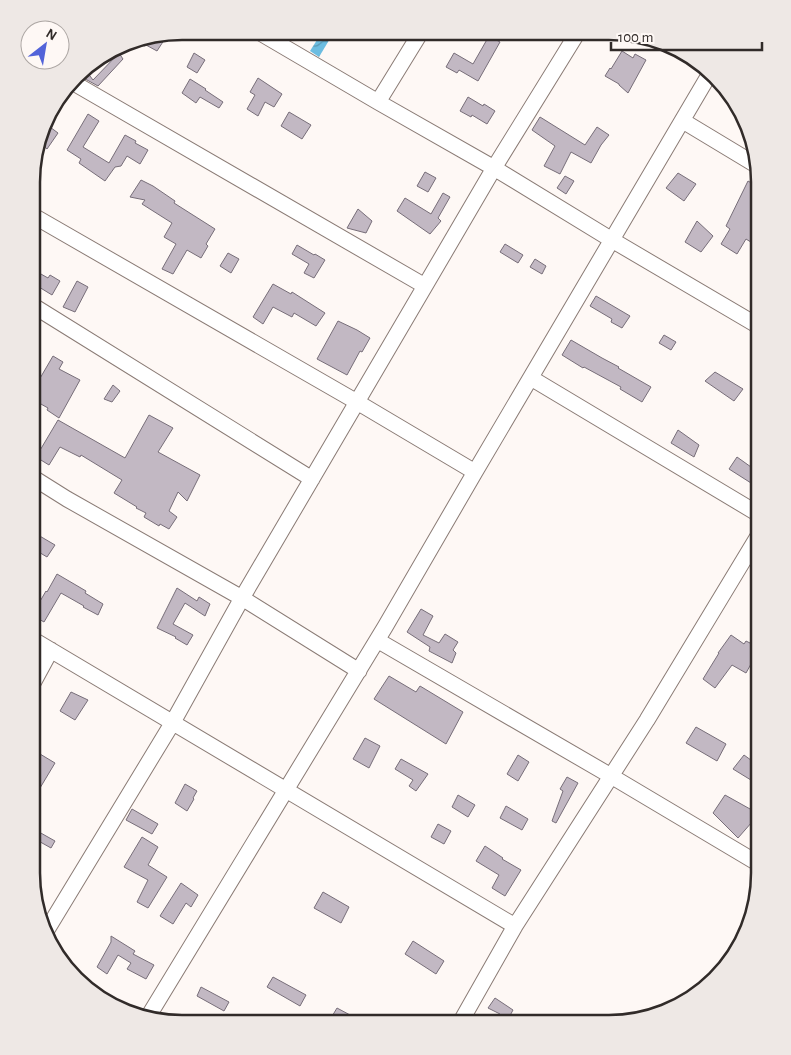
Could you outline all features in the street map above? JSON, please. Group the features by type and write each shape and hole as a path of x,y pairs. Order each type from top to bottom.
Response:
{"street":[{"path":"274,40 494,168 751,322"},
{"path":"378,102 416,40"},
{"path":"51,926 173,722 242,598 494,168 573,40"},
{"path":"151,1011 359,671 707,79"},
{"path":"78,85 425,286"},
{"path":"683,121 749,161"},
{"path":"40,220 475,472"},
{"path":"40,310 312,479"},
{"path":"531,378 751,510"},
{"path":"40,482 242,598 359,671"},
{"path":"465,1015 515,926 646,720 751,548"},
{"path":"377,640 751,859"},
{"path":"40,644 515,926"},
{"path":"40,670 51,650"}],"water":[{"path":"317,40 329,40 319,57 310,51"}],"building":[{"path":"487,40 500,42 478,81 459,70 457,73 446,67 454,53 473,64"},
{"path":"163,41 157,51 144,45"},
{"path":"622,51 633,58 635,54 646,60 628,93 619,84 605,76"},
{"path":"194,53 205,60 197,73 187,67"},
{"path":"120,55 123,59 98,86 84,79 89,74 93,80 115,57"},
{"path":"258,78 282,94 274,107 265,102 258,116 247,109 255,95 250,92"},
{"path":"190,79 223,102 219,108 200,97 196,103 182,93"},
{"path":"468,97 495,111 487,124 472,115 471,117 460,111"},
{"path":"289,112 311,125 302,139 281,126"},
{"path":"88,114 99,121 83,147 109,163 125,135 148,150 140,164 127,156 121,166 115,167 105,181 79,163 81,159 67,150"},
{"path":"540,117 585,145 597,127 609,135 591,163 571,152 560,174 544,166 555,146 532,130"},
{"path":"51,128 58,133 47,149 45,147"},
{"path":"425,172 436,178 428,192 417,186"},
{"path":"678,173 696,184 684,201 666,188"},
{"path":"565,176 574,181 566,194 557,188"},
{"path":"141,180 153,186 175,201 174,203 215,229 206,244 208,246 201,258 187,250 173,274 162,269 176,244 164,237 172,223 142,204 145,200 130,197"},
{"path":"748,181 751,183 751,242 746,239 737,254 721,244 730,229 726,226"},
{"path":"443,193 450,197 438,218 441,221 430,234 397,211 405,198 431,214"},
{"path":"358,209 372,221 366,233 347,228"},
{"path":"697,221 713,236 701,252 685,242"},
{"path":"505,244 523,255 518,263 500,252"},
{"path":"297,245 325,260 314,278 304,273 309,264 292,254"},
{"path":"228,253 239,259 231,273 220,266"},
{"path":"535,259 546,266 542,274 530,267"},
{"path":"40,274 48,278 50,275 60,281 52,295 40,288"},
{"path":"77,281 88,287 75,312 63,307"},
{"path":"273,284 291,294 292,292 325,313 316,326 294,313 292,317 273,307 263,324 253,317"},
{"path":"596,296 630,316 622,328 611,322 612,319 590,306"},
{"path":"338,321 370,338 362,352 360,351 347,375 317,359"},
{"path":"664,335 676,342 671,350 659,343"},
{"path":"571,340 651,387 642,402 620,389 621,387 562,355"},
{"path":"53,356 63,362 59,369 80,380 59,418 40,404 40,378"},
{"path":"715,372 743,389 734,401 705,381"},
{"path":"113,385 120,391 112,402 104,399"},
{"path":"149,415 173,428 158,452 200,475 187,501 178,492 169,511 177,517 169,529 160,524 159,526 144,517 146,513 114,493 122,480 81,455 80,457 60,447 49,465 40,459 40,450 58,420 125,458"},
{"path":"678,430 699,445 694,457 671,443"},
{"path":"737,457 751,467 751,483 729,469"},
{"path":"40,536 55,545 47,557 40,553"},
{"path":"57,574 86,591 85,593 103,604 98,615 61,593 44,622 40,620 40,601"},
{"path":"177,588 197,601 199,597 210,604 205,616 185,603 173,624 193,635 187,645 176,637 157,628"},
{"path":"421,609 433,616 423,635 439,643 445,634 458,642 453,650 456,653 452,663 429,651 430,647 407,632"},
{"path":"731,635 744,644 746,641 751,644 751,664 746,673 732,665 715,688 703,679"},
{"path":"389,676 416,692 420,686 463,712 446,744 374,699"},
{"path":"71,692 88,700 75,720 60,711"},
{"path":"696,727 726,744 717,761 686,743"},
{"path":"365,738 380,746 369,768 353,759"},
{"path":"40,754 55,763 40,788"},
{"path":"518,755 529,762 518,781 507,774"},
{"path":"744,755 751,760 751,780 733,769"},
{"path":"401,759 428,774 416,791 409,786 413,780 395,769"},
{"path":"567,777 578,783 556,823 552,821 563,791 560,789"},
{"path":"185,784 197,791 187,811 175,803"},
{"path":"458,795 475,805 468,817 452,807"},
{"path":"725,795 751,810 751,823 738,838 713,813"},
{"path":"506,806 528,819 522,830 500,818"},
{"path":"132,809 158,824 152,834 126,820"},
{"path":"438,824 451,831 444,844 431,837"},
{"path":"40,833 55,841 51,848 40,842"},
{"path":"142,837 158,847 148,865 167,877 148,908 137,902 148,880 124,867"},
{"path":"485,846 521,870 505,896 492,888 499,875 476,861"},
{"path":"181,883 198,895 191,907 186,903 173,924 160,916"},
{"path":"323,892 349,907 341,923 314,908"},
{"path":"111,936 135,951 133,954 154,965 146,979 127,969 131,963 118,955 107,974 97,967 111,942"},
{"path":"413,941 444,961 436,974 405,954"},
{"path":"273,977 306,995 300,1006 267,987"},
{"path":"201,987 229,1002 224,1011 197,996"},
{"path":"495,998 513,1010 510,1015 499,1015 488,1008"},
{"path":"337,1008 350,1015 333,1015"}]}
